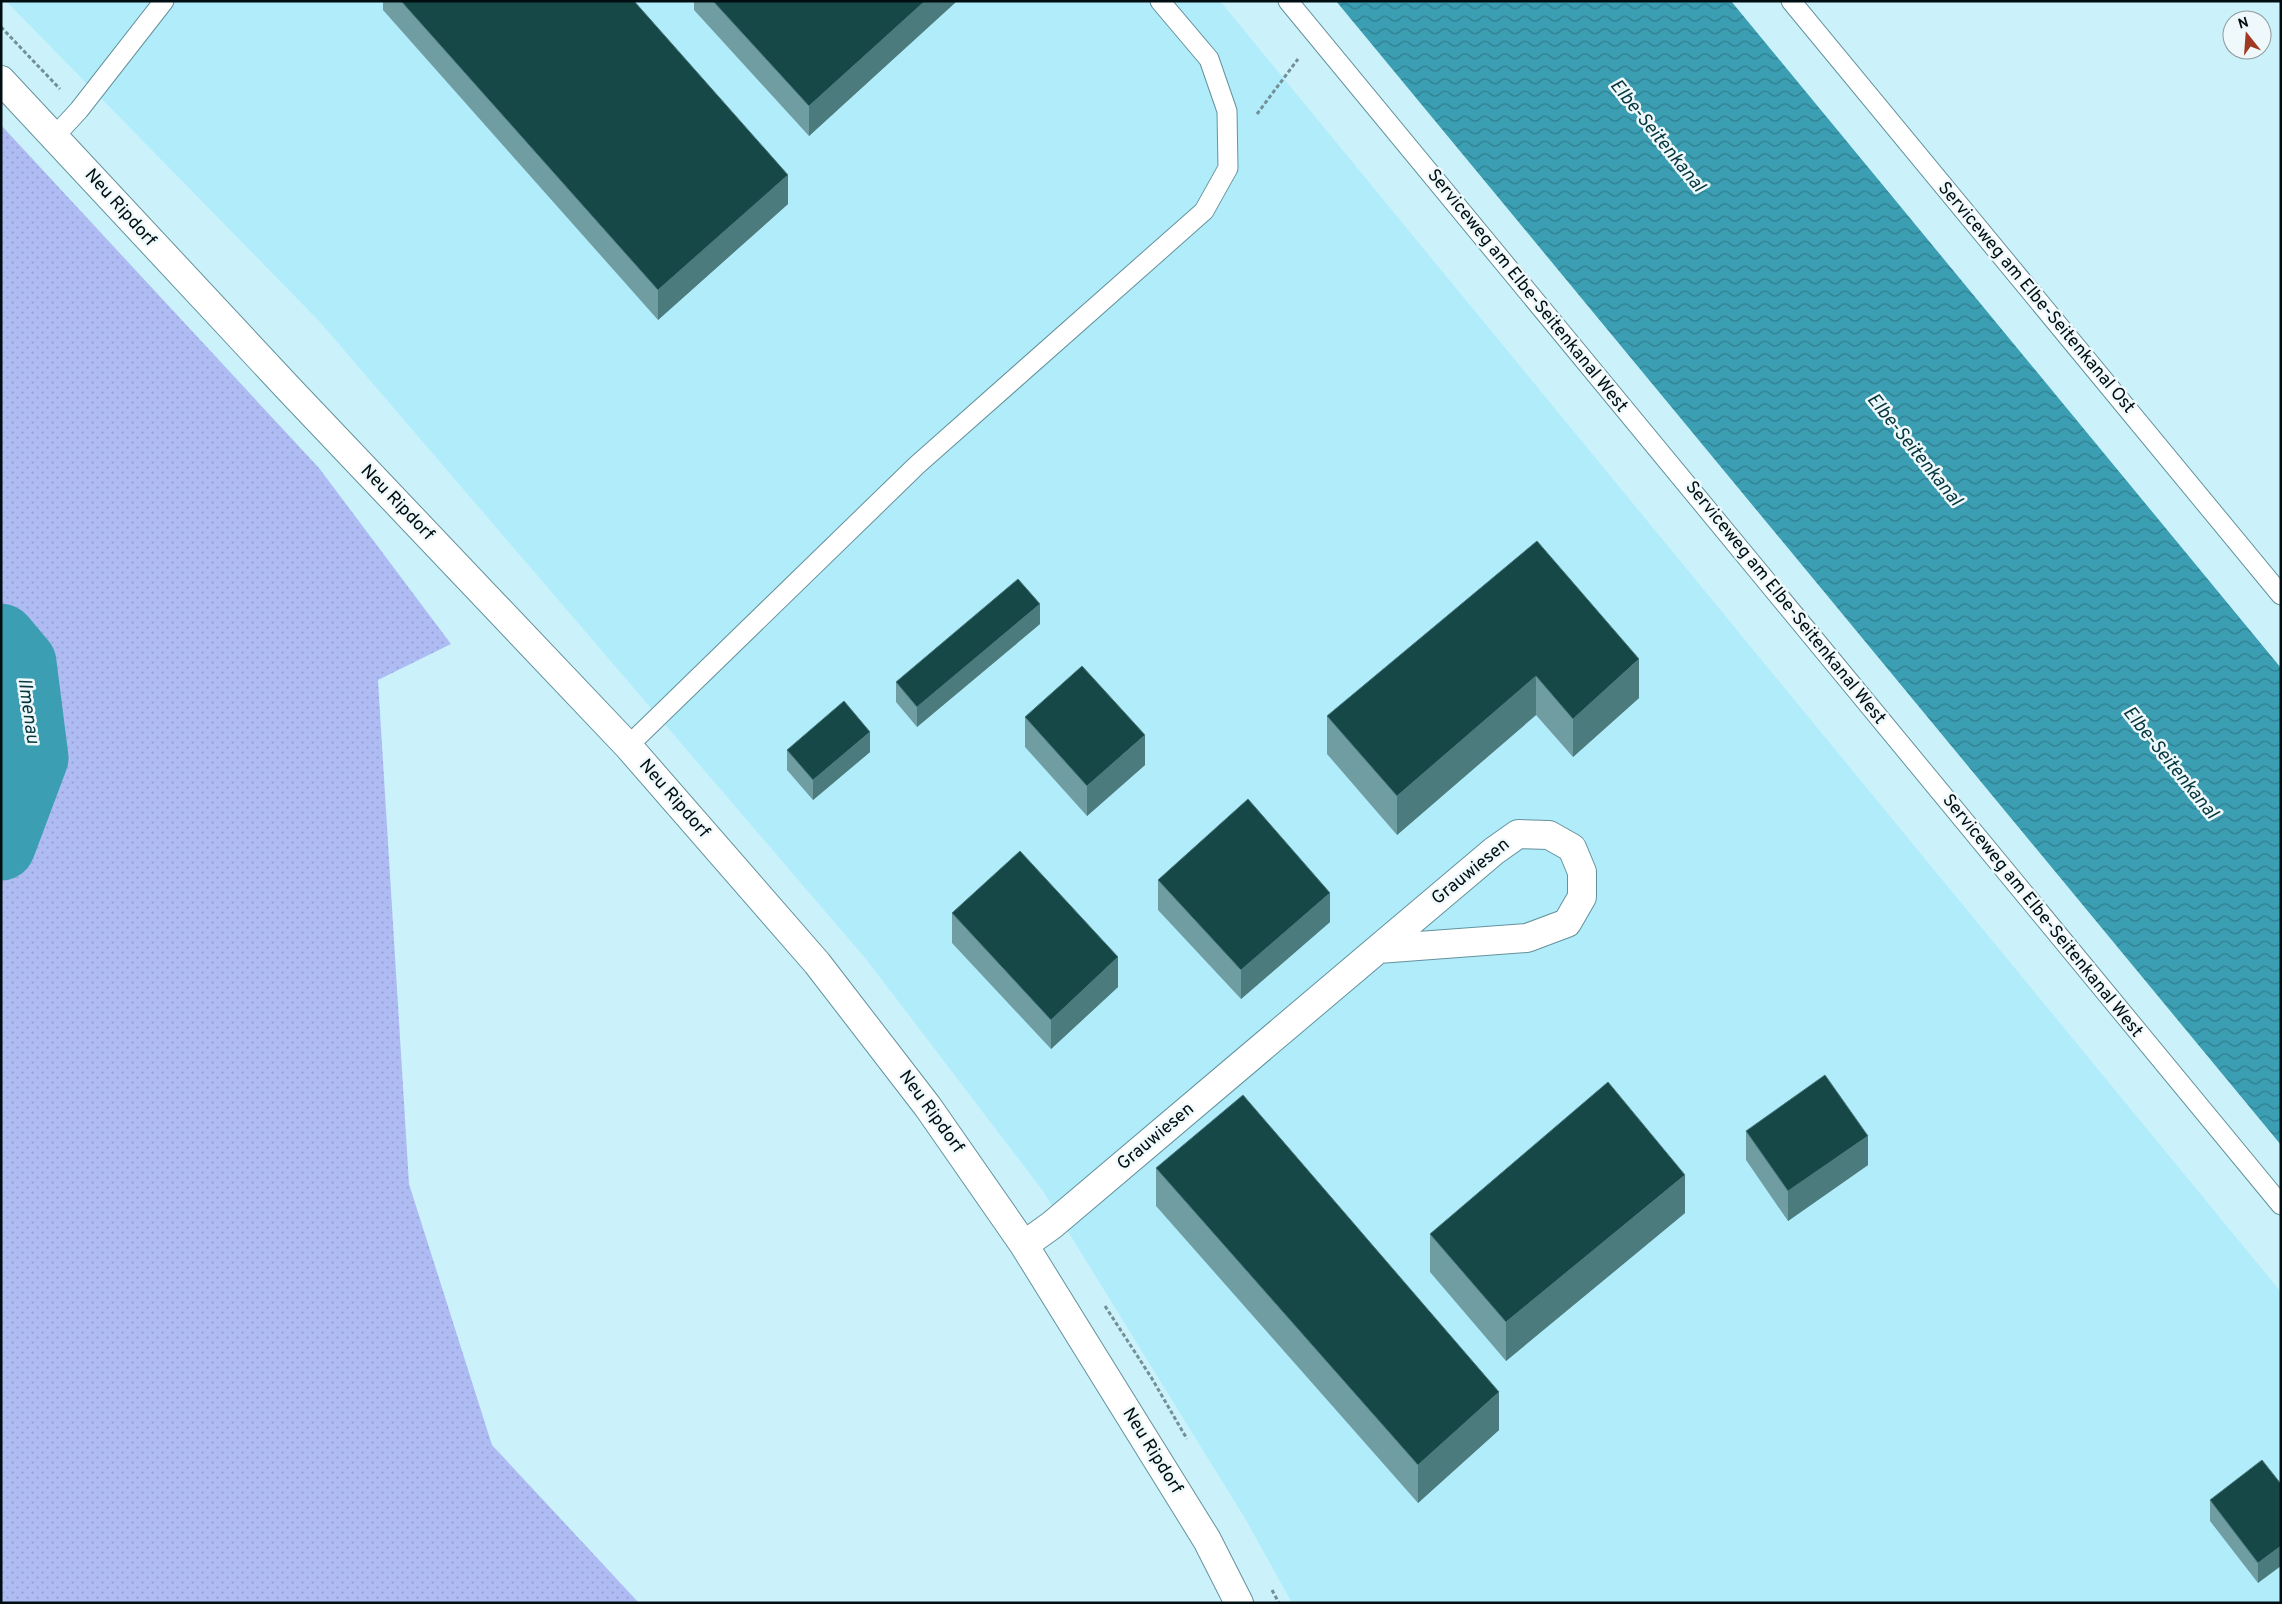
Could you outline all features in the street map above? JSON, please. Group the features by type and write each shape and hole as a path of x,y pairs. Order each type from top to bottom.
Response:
{"street":[{"name":"Neu Ripdorf","path":"1,80 289,389 628,746 817,962 928,1107 1024,1245 1207,1540 1239,1603"},
{"name":"Grauwiesen","path":"1024,1245 1060,1219 1378,949 1494,851 1518,834 1549,835 1572,848 1582,872 1582,897 1567,924 1527,938 1378,949"}],"lane":[{"path":"54,136 79,110 164,1"},
{"path":"628,746 917,465 1204,211 1228,168 1227,111 1209,59 1160,1"},
{"name":"Serviceweg am Elbe-Seitenkanal West","path":"1288,1 2281,1205"},
{"name":"Serviceweg am Elbe-Seitenkanal Ost","path":"1791,1 2281,595"}],"path":[{"path":"1227,133 1256,116 1315,34"}],"shaded area":[{"path":"6,1 1220,1 2281,1292 2281,1603 1292,1603 1246,1520 1043,1191 866,959 320,322"},
{"path":"1,125 319,468 451,644 378,680 409,1184 492,1445 639,1603 1,1603"}],"water":[{"name":"Elbe-Seitenkanal","path":"1336,1 1731,1 2281,668 2281,1145"}],"building":[{"path":"401,1 634,1 788,175 658,290"},
{"path":"713,1 925,1 809,106"},
{"path":"1537,541 1639,659 1573,719 1536,676 1397,796 1327,716"},
{"path":"1018,579 1040,604 917,707 896,682"},
{"path":"1082,666 1145,735 1087,786 1025,717"},
{"path":"844,701 870,732 813,780 787,750"},
{"path":"1248,799 1330,893 1241,970 1158,880"},
{"path":"1020,851 1118,957 1051,1020 952,913"},
{"path":"1825,1075 1868,1136 1788,1191 1746,1131"},
{"path":"1608,1082 1685,1175 1506,1322 1430,1234"},
{"path":"1243,1095 1499,1392 1418,1465 1156,1168"},
{"path":"2262,1460 2281,1484 2281,1546 2258,1563 2210,1500"}],"waterway":[{"name":"Ilmenau","path":"1,638 22,663 34,758 1,846"}]}
